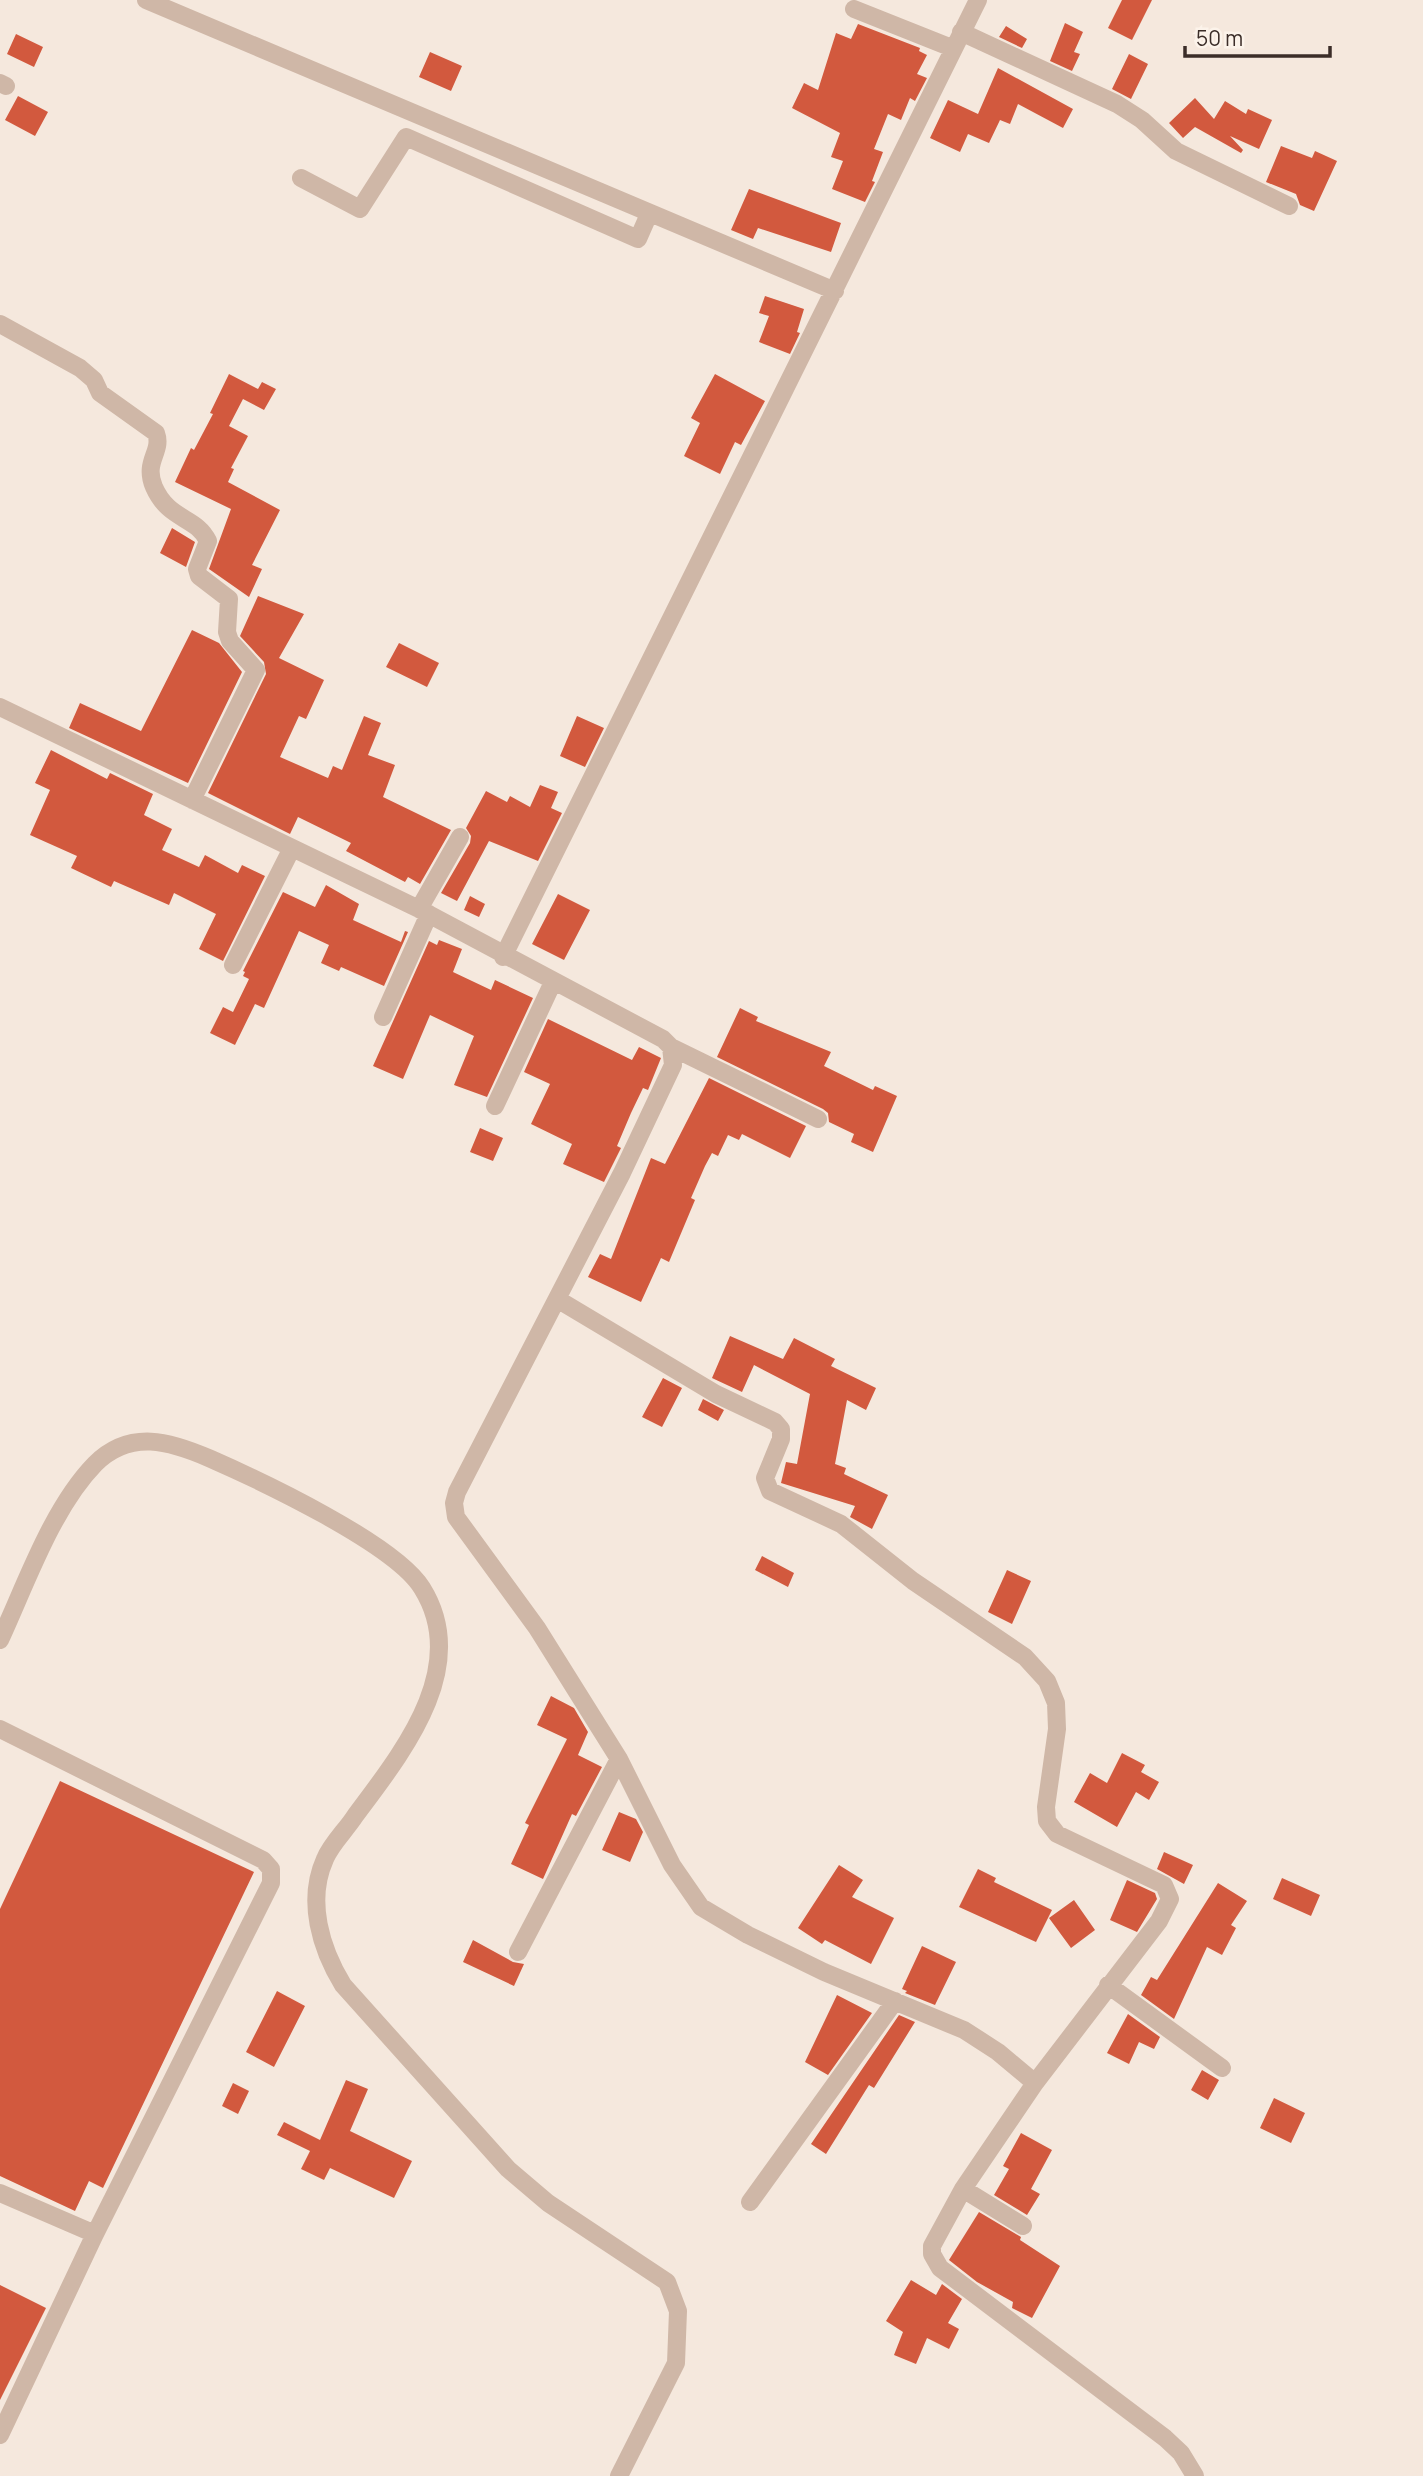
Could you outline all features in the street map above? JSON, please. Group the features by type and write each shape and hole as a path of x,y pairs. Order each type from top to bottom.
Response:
{"street":[{"path":"146,0 835,291"},
{"path":"503,957 978,0"},
{"path":"855,9 957,40 1090,91 1142,120 1160,140 1176,151 1289,206"},
{"path":"301,178 360,209 406,137 638,239 649,214"},
{"path":"0,324 80,368 94,380 100,393 156,433 158,443 149,470 155,488 171,513 205,535 208,541 197,569 199,576 229,600 227,632 230,641 256,670 192,800"},
{"path":"0,707 424,912 503,957 649,1031 671,1047 818,1119"},
{"path":"383,1017 424,912 460,837"},
{"path":"233,965 292,848"},
{"path":"495,1106 552,982"},
{"path":"671,1047 673,1065 622,1173 457,1492 454,1503 456,1517 537,1628 619,1759 672,1865 701,1907 748,1935 964,2029 998,2052 1035,2083"},
{"path":"557,1299 716,1394 775,1422 781,1429 781,1439 765,1478 770,1490 841,1524 913,1581 1025,1657 1046,1681 1056,1703 1057,1729 1046,1807 1047,1821 1057,1834 1142,1873 1164,1885 1170,1892 1170,1899 1159,1921 1035,2083 963,2189 932,2246 932,2254 940,2268 1165,2438 1181,2453 1195,2476"},
{"path":"0,1640 79,1480 108,1451 146,1439 195,1452 271,1487 360,1537 410,1574 423,1589 437,1631 440,1660 431,1696 409,1740 325,1859 315,1905 322,1937 327,1958 342,1986 508,2169 548,2203 667,2282 678,2311 676,2362 619,2476"},
{"path":"0,1729 263,1860 271,1870 271,1883 96,2234 0,2435"},
{"path":"518,1952 619,1759"},
{"path":"1108,1985 1222,2068"},
{"path":"750,2202 895,2001"},
{"path":"963,2189 1023,2226"},
{"path":"0,2193 96,2234"}],"building":[{"path":"1122,0 1152,0 1132,40 1108,28"},
{"path":"1065,23 1083,32 1074,52 1080,54 1072,71 1050,61"},
{"path":"858,24 920,48 919,51 927,55 917,74 927,78 915,101 910,98 901,120 888,114 874,149 883,152 872,181 875,182 865,202 832,189 843,161 831,157 840,133 792,108 804,83 818,90 836,33 851,39"},
{"path":"1006,26 1027,39 1022,48 999,37"},
{"path":"16,34 43,47 34,67 7,54"},
{"path":"430,52 462,66 451,91 419,77"},
{"path":"1129,54 1148,64 1131,99 1112,89"},
{"path":"998,68 1073,109 1063,128 1018,104 1010,124 1000,120 989,143 968,134 960,152 930,138 948,100 978,114"},
{"path":"18,96 48,112 35,136 5,120"},
{"path":"1195,98 1214,119 1225,101 1246,114 1248,109 1272,120 1259,149 1230,136 1243,150 1241,153 1195,127 1183,138 1169,123"},
{"path":"1281,146 1312,158 1315,151 1337,161 1314,211 1300,205 1296,194 1266,182"},
{"path":"749,189 841,223 831,252 758,228 753,239 731,230"},
{"path":"765,296 804,309 797,332 800,333 790,354 759,342 769,316 759,313"},
{"path":"229,374 258,389 262,382 276,389 264,410 243,399 229,426 248,436 231,468 234,469 228,482 280,510 252,565 262,569 249,597 209,569 231,509 175,482 191,448 194,450 213,414 210,413"},
{"path":"715,374 765,401 741,445 735,442 720,474 684,456 700,423 691,418"},
{"path":"172,528 195,542 186,567 160,553"},
{"path":"258,596 304,614 279,658 324,680 306,719 299,716 280,757 328,778 333,766 342,770 364,716 381,723 368,755 395,765 383,797 451,830 420,884 408,877 405,882 346,851 351,843 298,817 290,834 208,793 266,674 264,662 240,636"},
{"path":"192,630 219,643 242,672 188,783 69,728 80,703 141,731"},
{"path":"399,643 439,663 427,687 386,667"},
{"path":"577,716 604,728 585,767 560,756"},
{"path":"51,750 107,779 110,773 153,794 144,815 172,829 162,850 199,867 205,855 238,873 242,865 265,876 223,961 199,949 216,914 174,893 169,905 114,881 111,887 71,868 77,856 30,835 50,790 35,783"},
{"path":"540,785 558,792 551,808 562,813 538,861 489,841 457,901 441,893 470,843 471,836 466,828 486,791 507,802 510,796 530,807"},
{"path":"326,885 359,904 353,920 401,942 405,931 408,932 384,986 341,967 339,971 321,963 329,945 299,931 264,1008 255,1004 235,1045 210,1033 223,1007 233,1012 249,979 243,976 243,971 283,892 315,907"},
{"path":"558,894 590,910 564,960 532,944"},
{"path":"470,896 485,904 479,917 464,910"},
{"path":"439,940 462,949 453,972 491,990 495,980 533,998 487,1097 454,1085 474,1036 430,1015 403,1079 373,1066 429,941 437,945"},
{"path":"740,1008 758,1017 756,1021 831,1052 824,1066 873,1090 875,1086 897,1096 873,1152 851,1142 854,1134 829,1122 828,1113 823,1109 717,1057"},
{"path":"548,1019 632,1060 639,1047 661,1058 648,1090 643,1088 631,1113 617,1146 621,1148 604,1182 563,1164 572,1144 531,1124 550,1084 524,1072"},
{"path":"709,1078 806,1126 790,1158 742,1134 739,1140 728,1135 718,1156 712,1153 705,1166 691,1198 695,1200 669,1262 661,1258 641,1302 588,1277 600,1254 611,1259 651,1158 665,1164"},
{"path":"480,1128 503,1138 493,1161 470,1152"},
{"path":"730,1336 783,1359 794,1338 835,1359 831,1366 876,1388 866,1410 847,1400 835,1464 846,1468 844,1474 888,1495 872,1529 850,1517 855,1506 781,1483 786,1462 797,1464 810,1394 754,1365 742,1392 712,1378"},
{"path":"663,1378 682,1388 662,1427 642,1417"},
{"path":"703,1399 724,1410 718,1421 698,1410"},
{"path":"762,1556 794,1573 788,1587 755,1570"},
{"path":"1007,1570 1031,1581 1012,1624 988,1612"},
{"path":"551,1696 574,1708 588,1732 578,1755 602,1767 576,1816 572,1814 543,1879 511,1864 529,1825 525,1823 567,1739 537,1725"},
{"path":"1122,1753 1145,1765 1141,1772 1159,1782 1149,1800 1136,1792 1117,1827 1074,1802 1090,1773 1107,1783"},
{"path":"60,1781 254,1872 103,2188 89,2181 75,2211 0,2176 0,1909"},
{"path":"619,1812 636,1819 643,1832 630,1862 602,1850"},
{"path":"1164,1852 1193,1865 1184,1884 1157,1869"},
{"path":"839,1865 863,1880 852,1897 894,1918 871,1964 825,1940 822,1944 798,1928"},
{"path":"978,1869 996,1878 994,1882 1052,1910 1036,1942 959,1907"},
{"path":"1282,1878 1320,1895 1311,1916 1273,1899"},
{"path":"1127,1880 1155,1893 1157,1899 1137,1932 1110,1920"},
{"path":"1218,1883 1247,1901 1231,1925 1236,1928 1222,1955 1207,1947 1174,2019 1141,1995 1151,1977 1157,1980"},
{"path":"1074,1900 1095,1930 1071,1948 1049,1918"},
{"path":"473,1940 513,1962 524,1964 514,1986 463,1962"},
{"path":"922,1946 956,1962 935,2005 905,1993 907,1991 902,1989"},
{"path":"277,1991 305,2006 274,2067 246,2052"},
{"path":"837,1995 872,2013 828,2075 805,2062"},
{"path":"1128,2014 1160,2037 1154,2049 1139,2042 1129,2064 1107,2053"},
{"path":"899,2015 915,2022 874,2088 869,2085 826,2154 811,2144"},
{"path":"1202,2070 1219,2080 1208,2100 1191,2090"},
{"path":"346,2080 368,2089 350,2131 412,2161 394,2198 330,2168 324,2180 301,2169 310,2151 277,2135 284,2122 320,2140"},
{"path":"233,2083 249,2091 238,2114 222,2106"},
{"path":"1274,2098 1305,2113 1291,2143 1260,2128"},
{"path":"1021,2133 1052,2150 1031,2189 1040,2194 1027,2215 994,2195 1009,2169 1003,2166"},
{"path":"979,2212 1021,2237 1020,2240 1060,2266 1032,2318 1012,2308 1013,2302 977,2282 949,2260"},
{"path":"911,2280 936,2295 942,2284 962,2299 948,2323 959,2329 949,2349 927,2338 916,2364 894,2355 903,2332 886,2321"},
{"path":"0,2285 46,2308 0,2400"}]}
